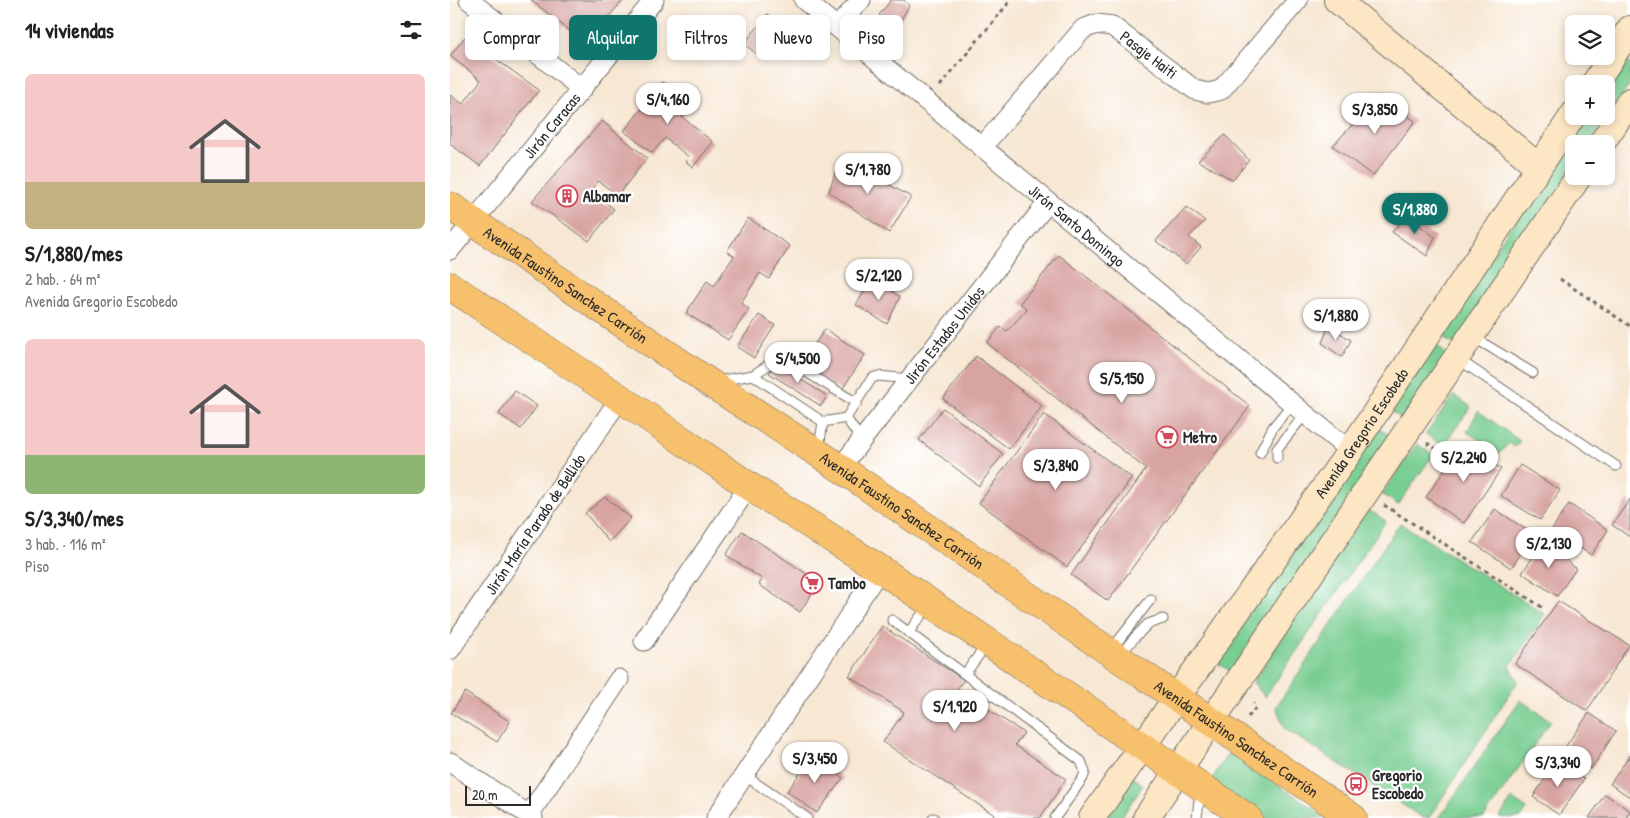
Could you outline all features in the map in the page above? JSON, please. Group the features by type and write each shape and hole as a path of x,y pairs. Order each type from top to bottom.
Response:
{"main road":[{"name":"Avenida Faustino Sanchez Carrión","path":"450,206 829,461 1353,818"},
{"path":"450,286 749,486 880,569 1248,818"}],"street":[{"path":"469,0 582,89"},
{"name":"Jirón Caracas","path":"450,250 654,0"},
{"name":"Jirón Santo Domingo","path":"804,0 1350,451"},
{"path":"838,27 861,0"},
{"name":"Pasaje Haiti","path":"982,147 1083,29 1097,24 1112,26 1195,90 1208,93 1221,90 1298,0"},
{"path":"1337,0 1539,167"},
{"path":"1602,75 1621,55 1630,29"},
{"path":"1608,135 1630,101"},
{"name":"Avenida Gregorio Escobedo","path":"1092,818 1350,451 1567,125"},
{"path":"1153,815 1189,778 1211,722 1573,185"},
{"name":"Jirón Estados Unidos","path":"829,461 862,441 1048,202"},
{"path":"1441,314 1438,328 1439,339 1445,350 1456,358"},
{"name":"Jirón María Parado de Bellido","path":"450,650 620,398"},
{"path":"644,641 749,486"},
{"path":"716,818 880,569"},
{"path":"450,762 531,817 619,679"}],"lane":[{"path":"1470,336 1533,373"},
{"path":"1456,358 1616,466"},
{"path":"710,382 753,375 776,360 786,360 857,403"},
{"path":"753,375 823,422 846,418 874,376 910,379"},
{"path":"1260,453 1273,427 1298,409"},
{"path":"1277,458 1278,449 1298,409"},
{"path":"846,418 862,441"},
{"path":"823,422 829,461"},
{"path":"1113,655 1151,599"},
{"path":"908,632 931,603"},
{"path":"1113,655 1148,624 1163,619"},
{"path":"892,620 1081,761 1086,772 1056,818"},
{"path":"964,674 989,642"},
{"path":"744,775 808,818"},
{"path":"1189,778 1197,818"}],"path":[{"path":"927,101 1011,0"},
{"path":"1560,279 1630,326"},
{"path":"1421,439 1442,452"},
{"path":"1366,494 1545,609"},
{"path":"1247,720 1255,708 1251,697"}],"green space":[{"path":"1630,63 1630,84 1615,106 1615,75 1613,75 1621,64"},
{"path":"1579,125 1602,125 1595,135 1572,135"},
{"path":"1565,146 1565,179 1455,344 1439,334"},
{"path":"1434,342 1447,356 1408,422 1388,410"},
{"path":"1454,395 1471,407 1443,446 1426,434"},
{"path":"1478,411 1520,441 1515,447 1509,443 1500,453 1467,432"},
{"path":"1375,426 1393,438 1235,674 1216,662"},
{"path":"1417,444 1433,455 1398,505 1382,494"},
{"path":"1367,509 1386,521 1265,697 1253,682"},
{"path":"1400,523 1545,614 1510,666 1518,681 1429,818 1423,818 1285,729 1276,707"},
{"path":"1520,700 1551,721 1484,818 1439,818"},
{"path":"1229,752 1328,818 1264,818 1210,782"},
{"path":"1128,774 1143,785 1121,818 1099,818"},
{"path":"1512,799 1527,809 1521,818 1499,818"}],"building":[{"path":"531,0 623,0 610,15 569,15 569,30 559,22 559,15 550,15"},
{"path":"891,0 904,0 909,6 903,16 879,15"},
{"path":"756,29 756,53 746,46 746,42"},
{"path":"465,37 465,60 497,60 539,90 480,166 450,144 450,95 463,104 481,80 450,56"},
{"path":"663,82 693,105 682,117 713,142 693,167 685,161 689,157 665,138 652,153 624,131"},
{"path":"1379,95 1415,121 1373,176 1333,146"},
{"path":"602,121 647,158 618,195 598,181 591,191 614,209 589,241 532,201"},
{"path":"1225,135 1249,160 1233,180 1198,161"},
{"path":"840,157 911,197 889,233 829,192"},
{"path":"1186,207 1205,221 1189,237 1201,247 1186,264 1156,241"},
{"path":"1407,216 1435,237 1427,256 1392,232"},
{"path":"748,218 790,246 769,279 760,273 741,303 749,309 728,340 686,313 707,281 714,286 734,256 727,251"},
{"name":"Metro","path":"1059,255 1250,406 1108,601 1071,575 1146,469 987,343 1000,327 1007,331 1027,309 1020,303"},
{"path":"873,277 900,297 887,324 856,305"},
{"path":"759,315 775,325 754,358 737,347"},
{"path":"1329,326 1351,340 1342,357 1322,343"},
{"path":"825,329 865,355 841,391 801,365"},
{"path":"976,356 1042,406 1009,449 943,399"},
{"path":"775,363 827,396 821,406 769,373"},
{"path":"515,391 537,406 521,429 499,414"},
{"path":"943,408 1003,454 979,486 919,440"},
{"path":"1044,414 1132,478 1067,567 979,503"},
{"path":"1463,443 1501,469 1464,523 1426,497"},
{"path":"1520,465 1560,490 1540,520 1501,496"},
{"path":"605,497 631,518 609,542 585,513"},
{"path":"1630,499 1630,537 1612,525"},
{"path":"1569,504 1608,530 1591,555 1552,529"},
{"path":"1495,509 1534,535 1511,568 1472,542"},
{"path":"742,531 819,582 800,612 759,585 762,579 726,555"},
{"path":"1545,540 1576,569 1557,596 1522,573"},
{"path":"1558,601 1629,645 1587,711 1515,664"},
{"path":"882,626 964,680 957,689 1024,733 1015,745 1066,779 1040,818 999,818 883,742 904,712 849,676"},
{"path":"465,692 510,722 497,742 451,713"},
{"path":"1589,713 1616,731 1591,769 1563,750"},
{"path":"1630,755 1630,797 1610,784"},
{"path":"813,756 843,778 817,813 787,791"},
{"path":"1557,761 1584,779 1559,815 1533,797"},
{"path":"1605,794 1630,811 1626,818 1589,818"}],"place":[{"name":"Albamar","path":"567,196"},
{"name":"Metro","path":"1167,437"},
{"name":"Tambo","path":"812,583"},
{"name":"Gregorio Escobedo","path":"1356,784"}]}
